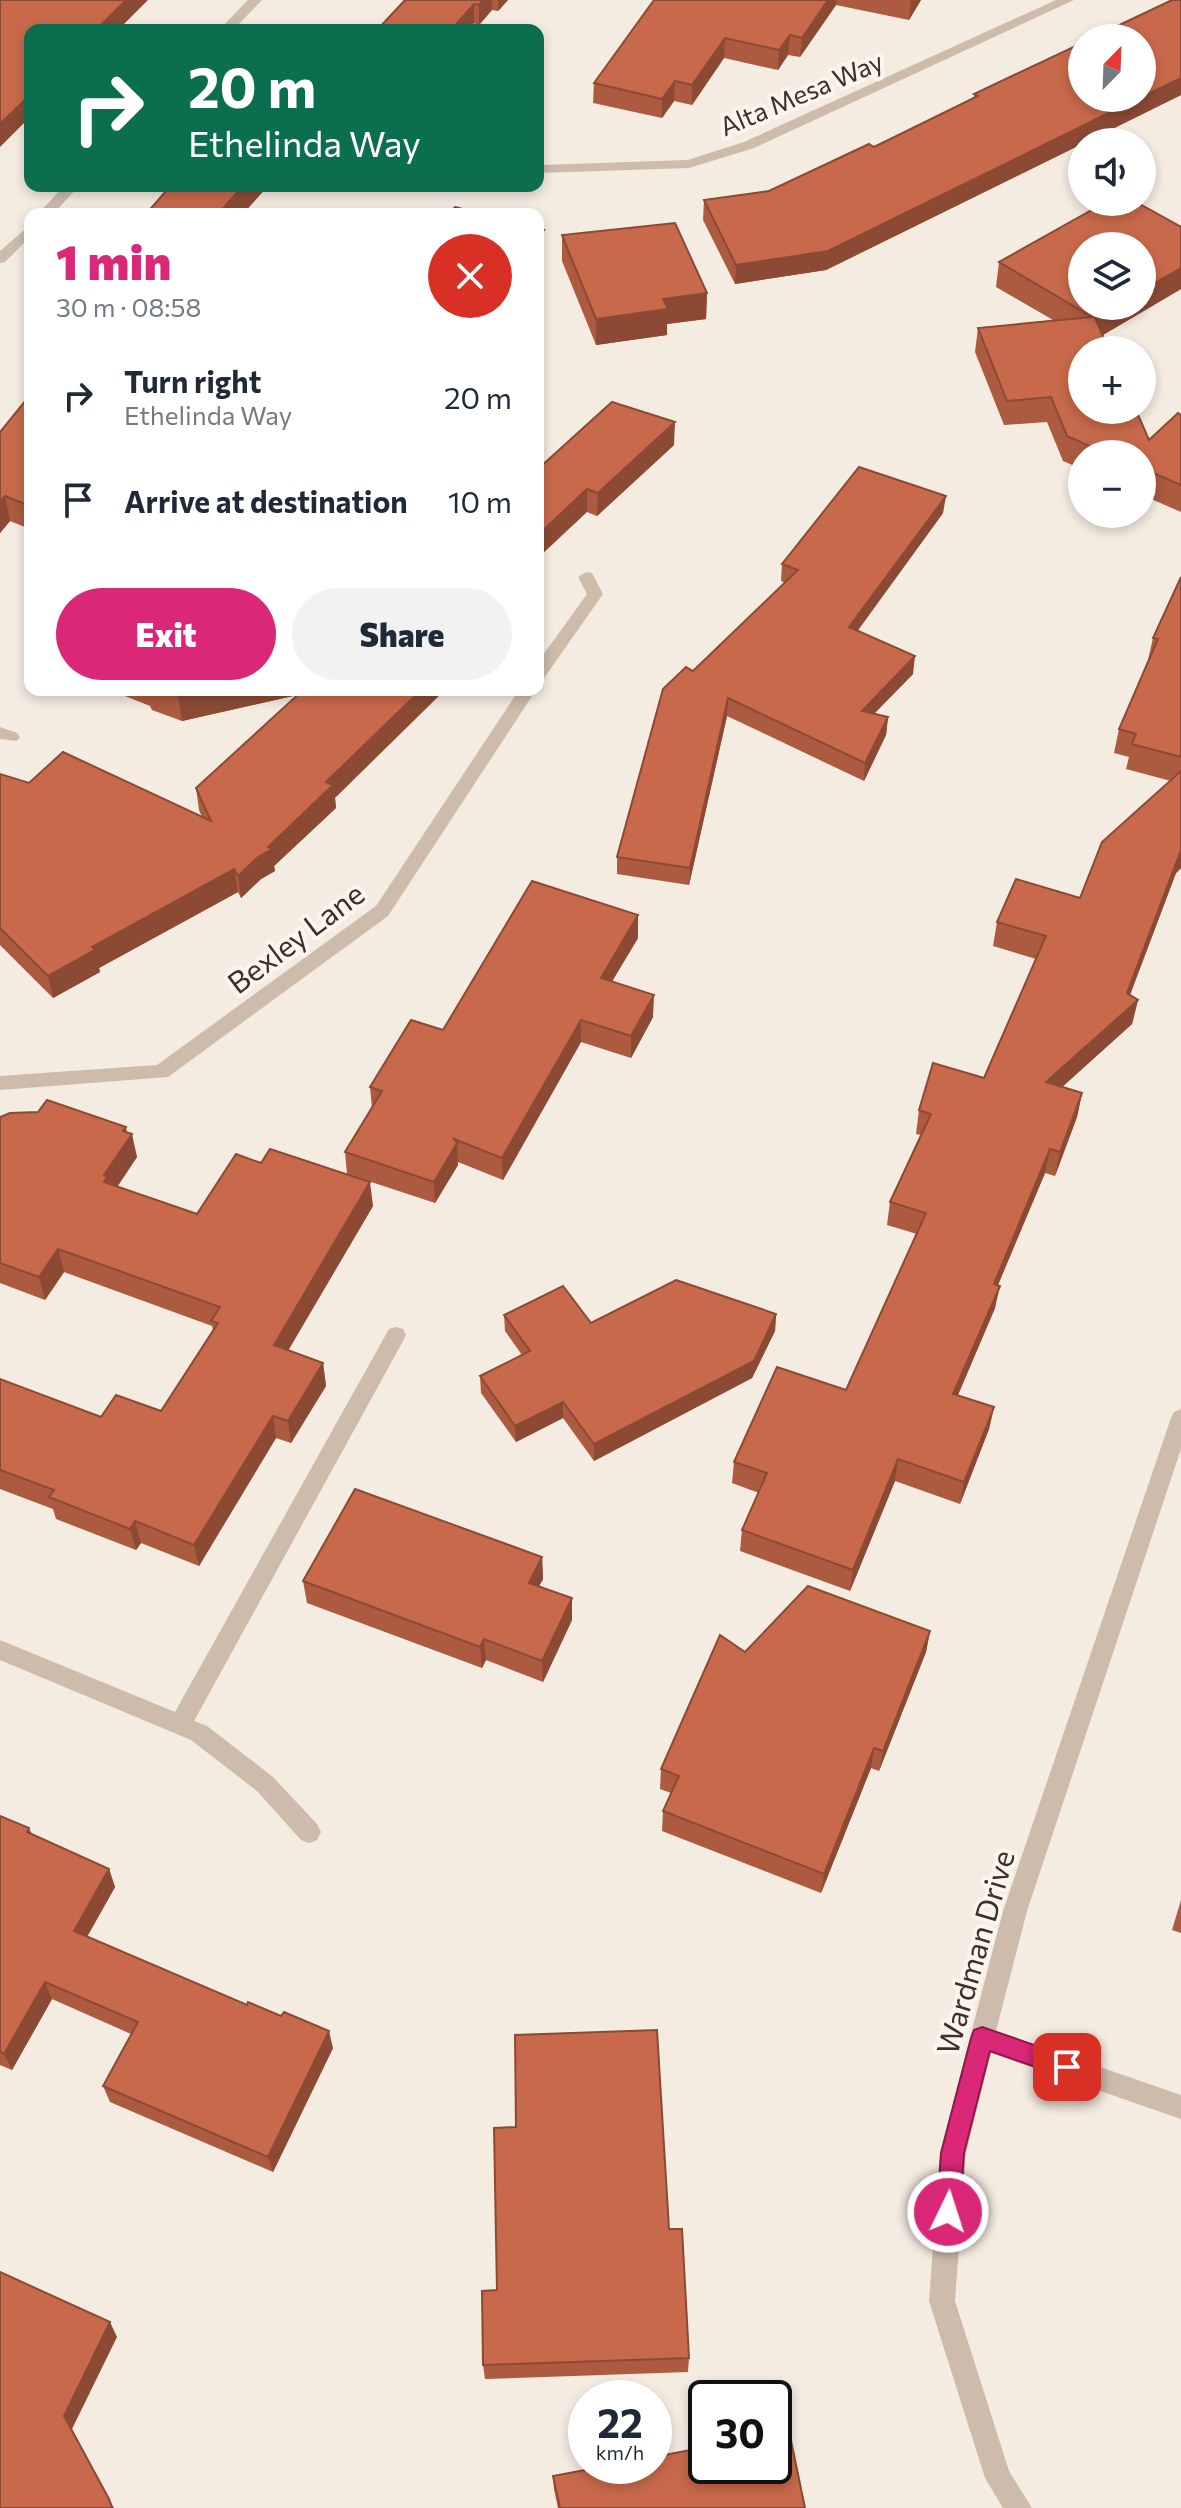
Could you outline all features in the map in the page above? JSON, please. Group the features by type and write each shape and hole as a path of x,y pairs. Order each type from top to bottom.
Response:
{"street":[{"path":"232,24 255,0"},
{"name":"Alta Mesa Way","path":"544,169 689,164 749,145 1067,0"},
{"path":"51,208 66,192"},
{"path":"0,259 24,235"},
{"path":"544,666 595,594 586,577"},
{"name":"Bexley Lane","path":"0,1083 161,1072 382,911 524,696"},
{"path":"180,1725 396,1335"},
{"name":"Wardman Drive","path":"1019,2508 998,2478 942,2301 953,2153 1015,1911 1181,1418"},
{"path":"0,1650 199,1733 265,1784 309,1832"},
{"path":"982,2038 1181,2107"}],"building":[{"path":"0,0 126,0 102,24 24,24 24,101 0,124"},
{"path":"405,0 483,0 479,5 474,4 456,24 383,24"},
{"path":"654,0 828,0 802,38 790,35 779,50 725,38 692,85 675,81 662,99 594,83"},
{"path":"1172,0 1181,0 1181,78 1156,90 1156,24 1121,24"},
{"path":"1068,50 1068,112 1111,112 1078,128 1068,128 1068,133 828,251 736,265 704,200 769,191 869,144 874,147 978,96 974,94"},
{"path":"165,192 238,192 223,208 151,208"},
{"path":"1156,213 1181,227 1181,268 1156,282 1156,232 1068,232 1068,303 999,262 1081,216 1156,216"},
{"path":"675,223 707,293 663,299 668,309 596,319 562,235"},
{"path":"1068,319 1096,320 1103,336 1068,336 1068,424 1142,424 1149,440 1076,440 1067,436 1051,397 1007,401 978,328"},
{"path":"24,402 24,504 5,496 0,502 0,432"},
{"path":"612,402 675,422 598,493 587,489 544,529 544,464"},
{"path":"1178,413 1181,415 1181,485 1156,474 1156,440 1149,440"},
{"path":"859,467 946,496 849,627 915,656 862,711 888,717 865,763 728,698 690,868 617,857 663,689 686,667 693,671 798,570 782,564"},
{"path":"1181,577 1181,757 1132,744 1136,734 1119,729 1158,639 1153,638"},
{"path":"296,696 415,696 326,782 333,785 268,847 272,849 258,857 238,876 234,869 92,947 95,950 48,976 0,928 0,774 29,783 63,752 211,821 196,788"},
{"path":"1181,771 1181,850 1127,993 1138,1000 1046,1082 1082,1093 1060,1152 1050,1149 994,1284 1000,1286 953,1394 994,1407 964,1482 898,1459 853,1570 742,1530 767,1473 734,1462 777,1367 846,1390 926,1213 890,1202 931,1114 919,1110 933,1063 984,1078 1046,936 997,922 1016,879 1080,898 1102,842"},
{"path":"532,881 638,915 601,978 654,995 631,1036 581,1020 502,1158 454,1139 457,1143 434,1182 345,1152 382,1091 370,1087 411,1020 443,1030"},
{"path":"47,1100 126,1127 123,1131 132,1134 104,1175 107,1177 104,1182 197,1214 236,1154 261,1163 270,1149 370,1182 274,1345 323,1363 288,1421 273,1416 194,1545 135,1521 130,1529 49,1497 54,1490 0,1470 0,1379 101,1417 116,1395 161,1411 218,1323 211,1321 220,1307 58,1249 39,1277 0,1263 0,1117 10,1113 38,1112"},
{"path":"676,1280 776,1314 754,1361 594,1444 563,1402 515,1426 480,1376 530,1351 504,1315 563,1286 591,1323"},
{"path":"355,1489 542,1557 529,1583 572,1598 542,1661 484,1639 480,1647 303,1581"},
{"path":"808,1586 930,1631 883,1751 874,1748 824,1874 663,1811 679,1776 661,1769 720,1635 745,1652"},
{"path":"0,1816 29,1828 27,1832 109,1869 74,1931 247,2005 248,2002 281,2016 284,2012 329,2031 268,2157 103,2086 138,2022 45,1982 4,2054 0,2052"},
{"path":"657,2030 669,2229 682,2229 689,2358 483,2365 482,2291 497,2290 494,2128 516,2127 515,2035"},
{"path":"0,2272 110,2322 64,2416 112,2508 0,2508"},
{"path":"792,2445 805,2508 560,2508 553,2476 568,2473 568,2484 672,2484 672,2454 688,2450 688,2484 792,2484"}],"route":[{"path":"948,2212 953,2153 982,2038 1067,2067"}]}
